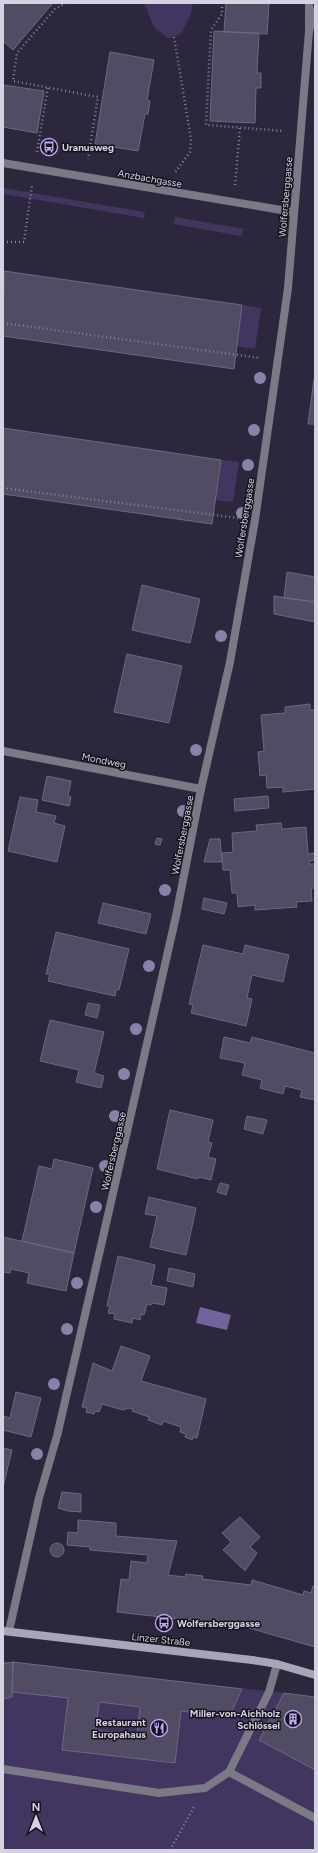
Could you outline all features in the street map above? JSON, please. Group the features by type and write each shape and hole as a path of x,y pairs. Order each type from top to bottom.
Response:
{"main road":[{"name":"Linzer Straße","path":"6,1631 278,1664 315,1675"}],"street":[{"name":"Wolfersberggasse","path":"6,1631 38,1498 57,1436 176,916 201,789 230,662 255,520 288,288 309,31 309,3"},
{"name":"Wolfersberggasse","path":"309,31 315,11"},
{"name":"Anzbachgasse","path":"3,163 294,212"},
{"name":"Mondweg","path":"3,751 201,789"},
{"path":"3,1769 159,1793 205,1788 229,1772 269,1692 278,1664"},
{"path":"229,1772 315,1818"}],"path":[{"path":"66,3 55,9 17,53 13,81 98,97 85,177"},
{"path":"222,3 222,14 211,30 206,125 301,133"},
{"path":"161,190 190,152 191,139 174,37"},
{"path":"3,242 24,242 34,168 48,88"},
{"path":"234,202 240,128"},
{"path":"3,323 277,360"},
{"path":"3,488 255,520"},
{"path":"170,1850 205,1788"}],"shaded area":[{"path":"144,3 193,3 191,14 180,35 168,38 154,27"},
{"path":"3,188 145,212 144,218 3,194"},
{"path":"175,217 244,229 241,236 173,224"},
{"path":"242,305 261,308 255,349 236,346"},
{"path":"221,460 239,462 233,502 215,500"},
{"path":"200,1307 231,1315 227,1330 196,1323"},
{"path":"3,1661 315,1697 315,1850 3,1850"}],"building":[{"path":"3,3 53,3 13,50 3,41"},
{"path":"226,3 269,3 267,34 224,32"},
{"path":"214,31 259,33 257,73 261,73 261,88 256,88 255,123 210,121"},
{"path":"110,52 154,60 147,100 150,101 148,114 145,114 138,151 95,144"},
{"path":"3,85 44,91 37,133 3,127"},
{"path":"4,271 242,305 234,369 3,336"},
{"path":"315,372 315,424 308,424"},
{"path":"3,428 221,460 212,524 3,494"},
{"path":"287,572 315,577 315,602 284,598"},
{"path":"142,585 200,599 190,643 132,630"},
{"path":"274,596 315,602 315,622 274,614"},
{"path":"127,654 182,666 169,723 114,712"},
{"path":"310,704 310,710 315,710 315,789 283,792 283,787 267,788 266,775 260,776 258,752 264,751 261,715 285,713 285,707"},
{"path":"47,776 71,781 68,796 71,797 69,806 42,800"},
{"path":"268,796 269,808 235,811 234,799"},
{"path":"20,797 38,800 36,812 56,816 54,823 65,826 57,862 8,851"},
{"path":"281,823 282,829 306,827 308,854 315,853 315,860 309,861 309,864 315,864 315,888 311,888 312,901 296,902 297,907 255,910 255,905 238,907 237,893 232,893 230,870 223,870 222,853 233,852 232,833 257,831 256,825"},
{"path":"157,838 162,839 160,845 155,844"},
{"path":"210,839 220,839 222,862 204,862"},
{"path":"204,898 227,903 224,914 202,909"},
{"path":"103,903 151,914 146,934 98,923"},
{"path":"56,932 129,949 119,990 116,990 115,996 48,981 50,974 46,974"},
{"path":"203,945 243,954 245,945 289,955 283,982 252,975 247,998 252,999 246,1026 191,1013 193,1005 189,1004"},
{"path":"88,1003 100,1005 97,1018 85,1015"},
{"path":"50,1020 104,1032 94,1073 104,1076 101,1088 76,1082 79,1070 40,1061"},
{"path":"224,1037 250,1043 252,1037 315,1053 315,1100 300,1097 302,1090 285,1086 283,1094 260,1088 262,1080 242,1075 245,1063 220,1058"},
{"path":"170,1110 213,1120 208,1142 212,1143 208,1157 216,1159 211,1180 199,1177 198,1179 157,1169"},
{"path":"247,1116 267,1120 263,1134 244,1129"},
{"path":"54,1159 93,1168 74,1253 22,1241 39,1166 52,1169"},
{"path":"220,1183 229,1185 226,1195 217,1192"},
{"path":"149,1197 196,1208 186,1255 150,1247 157,1216 145,1214"},
{"path":"3,1237 74,1253 66,1291 27,1283 29,1273 11,1269 10,1273 3,1272"},
{"path":"118,1256 155,1265 151,1285 167,1288 164,1305 152,1303 151,1305 147,1304 144,1315 141,1314 140,1320 133,1318 132,1323 114,1319 115,1314 108,1313 110,1306 107,1306"},
{"path":"169,1268 195,1274 193,1287 167,1281"},
{"path":"121,1346 150,1356 141,1381 206,1399 197,1438 193,1437 192,1440 185,1437 186,1434 180,1432 181,1427 163,1421 162,1425 148,1420 149,1417 132,1411 133,1409 128,1408 123,1410 102,1404 99,1412 95,1411 94,1414 86,1412 87,1408 82,1407 93,1363 112,1371"},
{"path":"16,1392 41,1398 31,1437 3,1430 3,1416 10,1418"},
{"path":"3,1448 12,1450 3,1487"},
{"path":"62,1492 81,1494 81,1512 68,1511 58,1508"},
{"path":"240,1517 260,1537 250,1547 257,1553 245,1571 223,1550 231,1542 222,1533"},
{"path":"78,1520 116,1523 116,1536 177,1541 168,1575 185,1577 186,1574 203,1576 202,1579 251,1585 252,1580 303,1595 304,1591 311,1593 313,1586 315,1586 315,1647 242,1626 117,1612 121,1579 129,1580 131,1561 147,1563 148,1555 90,1550 90,1547 67,1545 68,1532 78,1533"},
{"path":"57,1543 62,1545 64,1550 62,1555 57,1557 52,1555 50,1550 52,1545"},
{"path":"13,1662 242,1689 229,1717 181,1711 175,1763 62,1750 68,1698 12,1692","holes":["99,1702 140,1707 137,1735 96,1730"]},
{"path":"13,1662 12,1697 3,1699 3,1664"},
{"name":"Miller-von-Aichholz Schlössel","path":"284,1693 315,1697 315,1770 259,1740"}],"place":[{"name":"Uranusweg","path":"49,147"},
{"name":"Wolfersberggasse","path":"164,1623"},
{"name":"Miller-von-Aichholz Schlössel","path":"293,1719"},
{"name":"Restaurant Europahaus","path":"159,1728"}]}
